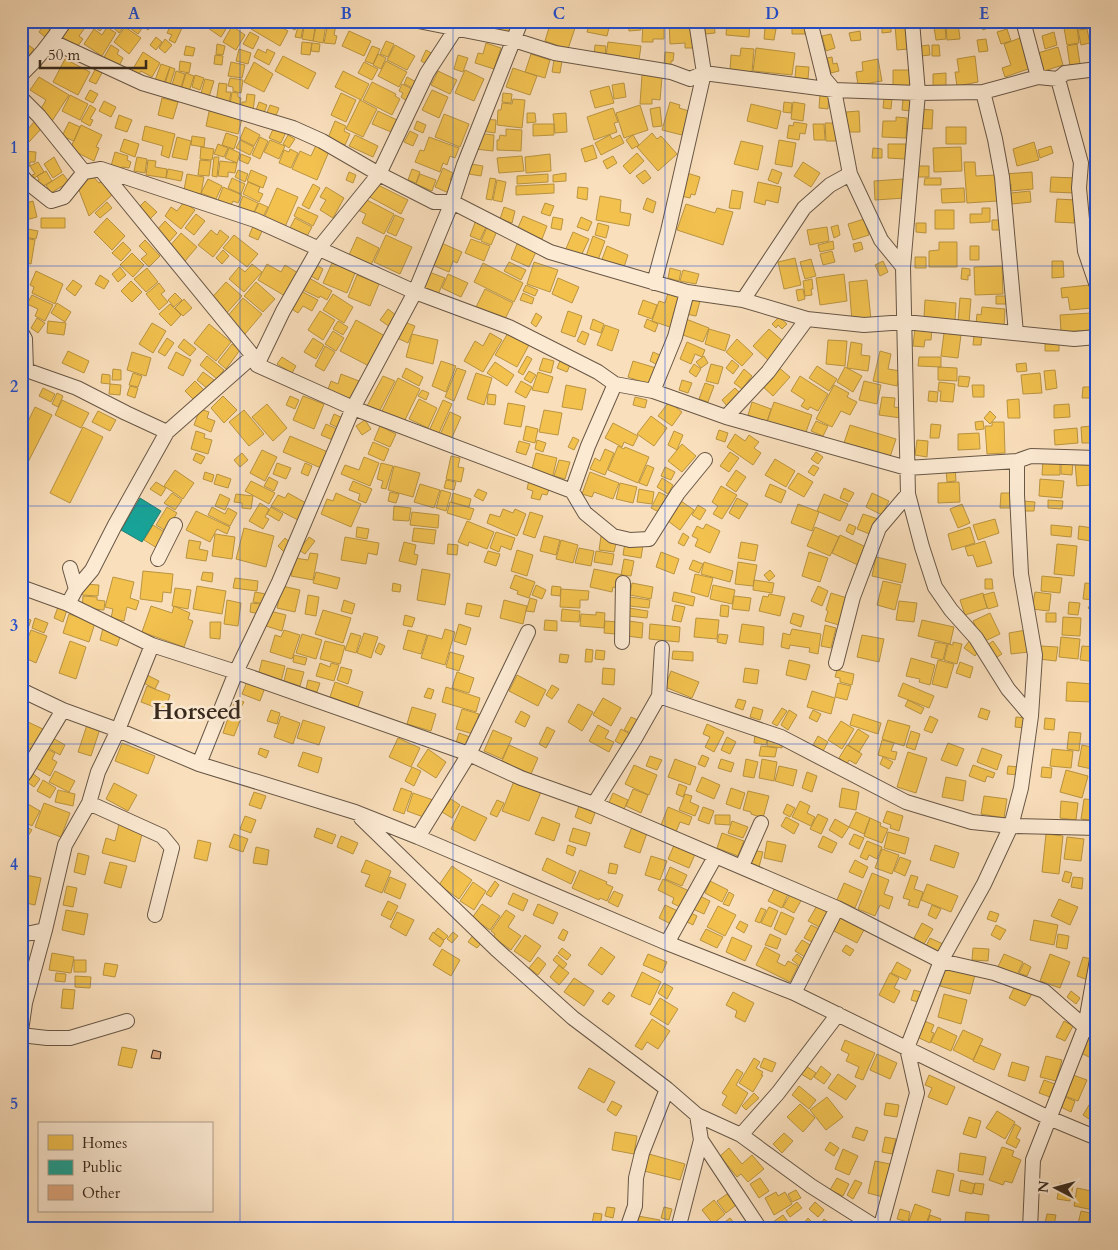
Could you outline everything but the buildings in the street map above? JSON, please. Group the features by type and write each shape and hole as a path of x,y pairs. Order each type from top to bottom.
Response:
{"street":[{"path":"21,75 34,63 65,21"},
{"path":"418,21 456,26 554,52 671,72 690,78 704,73 834,90 918,93 983,92 1038,77 1058,79 1065,73 1097,69"},
{"path":"199,764 236,672 279,582 353,408 415,292 452,202 464,165 521,21"},
{"path":"654,283 668,231 704,73 696,21"},
{"path":"810,21 824,78 834,90 850,174 881,240 903,267"},
{"path":"912,21 918,93 903,267 908,494 935,587 951,610 976,638 1008,689 1031,716"},
{"path":"1023,21 1038,77"},
{"path":"68,604 76,588 92,570 167,432 255,360 319,248 379,174 427,73 456,26"},
{"path":"51,41 142,83 293,128 322,141 379,174 434,202 452,202 550,252 654,283 687,292 743,300 807,319 864,325 905,322 1074,339 1097,337"},
{"path":"1058,79 1080,163 1079,188 1097,286"},
{"path":"983,92 995,139 1002,178 1016,334"},
{"path":"21,98 39,116 84,172"},
{"path":"101,169 255,360 353,408 572,491 585,513 613,536 630,540 649,539 678,494 705,460"},
{"path":"21,175 27,182 51,200 64,197 84,172 101,169 255,220 415,292 509,327 598,372 615,384 653,391 726,417 907,468 1017,461 1031,456 1097,458"},
{"path":"743,300 804,208 830,184 850,174"},
{"path":"653,391 675,337 687,292"},
{"path":"726,417 768,372 807,319"},
{"path":"21,332 25,339 23,370 77,388 126,414 167,432"},
{"path":"572,491 588,446 615,384"},
{"path":"355,812 496,949 573,1018 667,1089 697,1115 740,1135 811,1186 879,1229 917,1093 907,1048 941,961 984,884 1011,826 1021,788 1031,716 1035,655 1021,574 1017,461"},
{"path":"836,663 853,598 879,528 908,494"},
{"path":"158,559 175,524"},
{"path":"70,568 76,588"},
{"path":"622,642 623,583"},
{"path":"21,587 68,604 152,645 236,672 469,754 521,778 594,804 837,908 941,961 994,973 1044,992 1091,1030"},
{"path":"418,837 469,754 528,632"},
{"path":"21,1031 25,1003 65,845 89,803 98,772 118,730 152,645"},
{"path":"594,804 659,696 662,648"},
{"path":"21,690 63,710 118,730 199,764 355,812 667,943 794,993 1049,1118 1097,1138"},
{"path":"659,696 781,737 906,802 972,822 1011,826 1097,828"},
{"path":"21,778 26,773 63,710"},
{"path":"89,803 162,836 172,848 155,915"},
{"path":"742,866 762,823"},
{"path":"667,943 715,857"},
{"path":"794,993 837,908"},
{"path":"21,935 45,930"},
{"path":"1030,1229 1033,1160 1049,1118 1091,1030 1097,960"},
{"path":"740,1135 778,1093 838,1014"},
{"path":"21,1035 70,1038 126,1021"},
{"path":"627,1229 634,1206 636,1178 642,1153 667,1089"},
{"path":"678,1229 701,1140 697,1115"},
{"path":"701,1140 760,1229"}],"district":[{"name":"Horseed","path":"197,711"}]}
